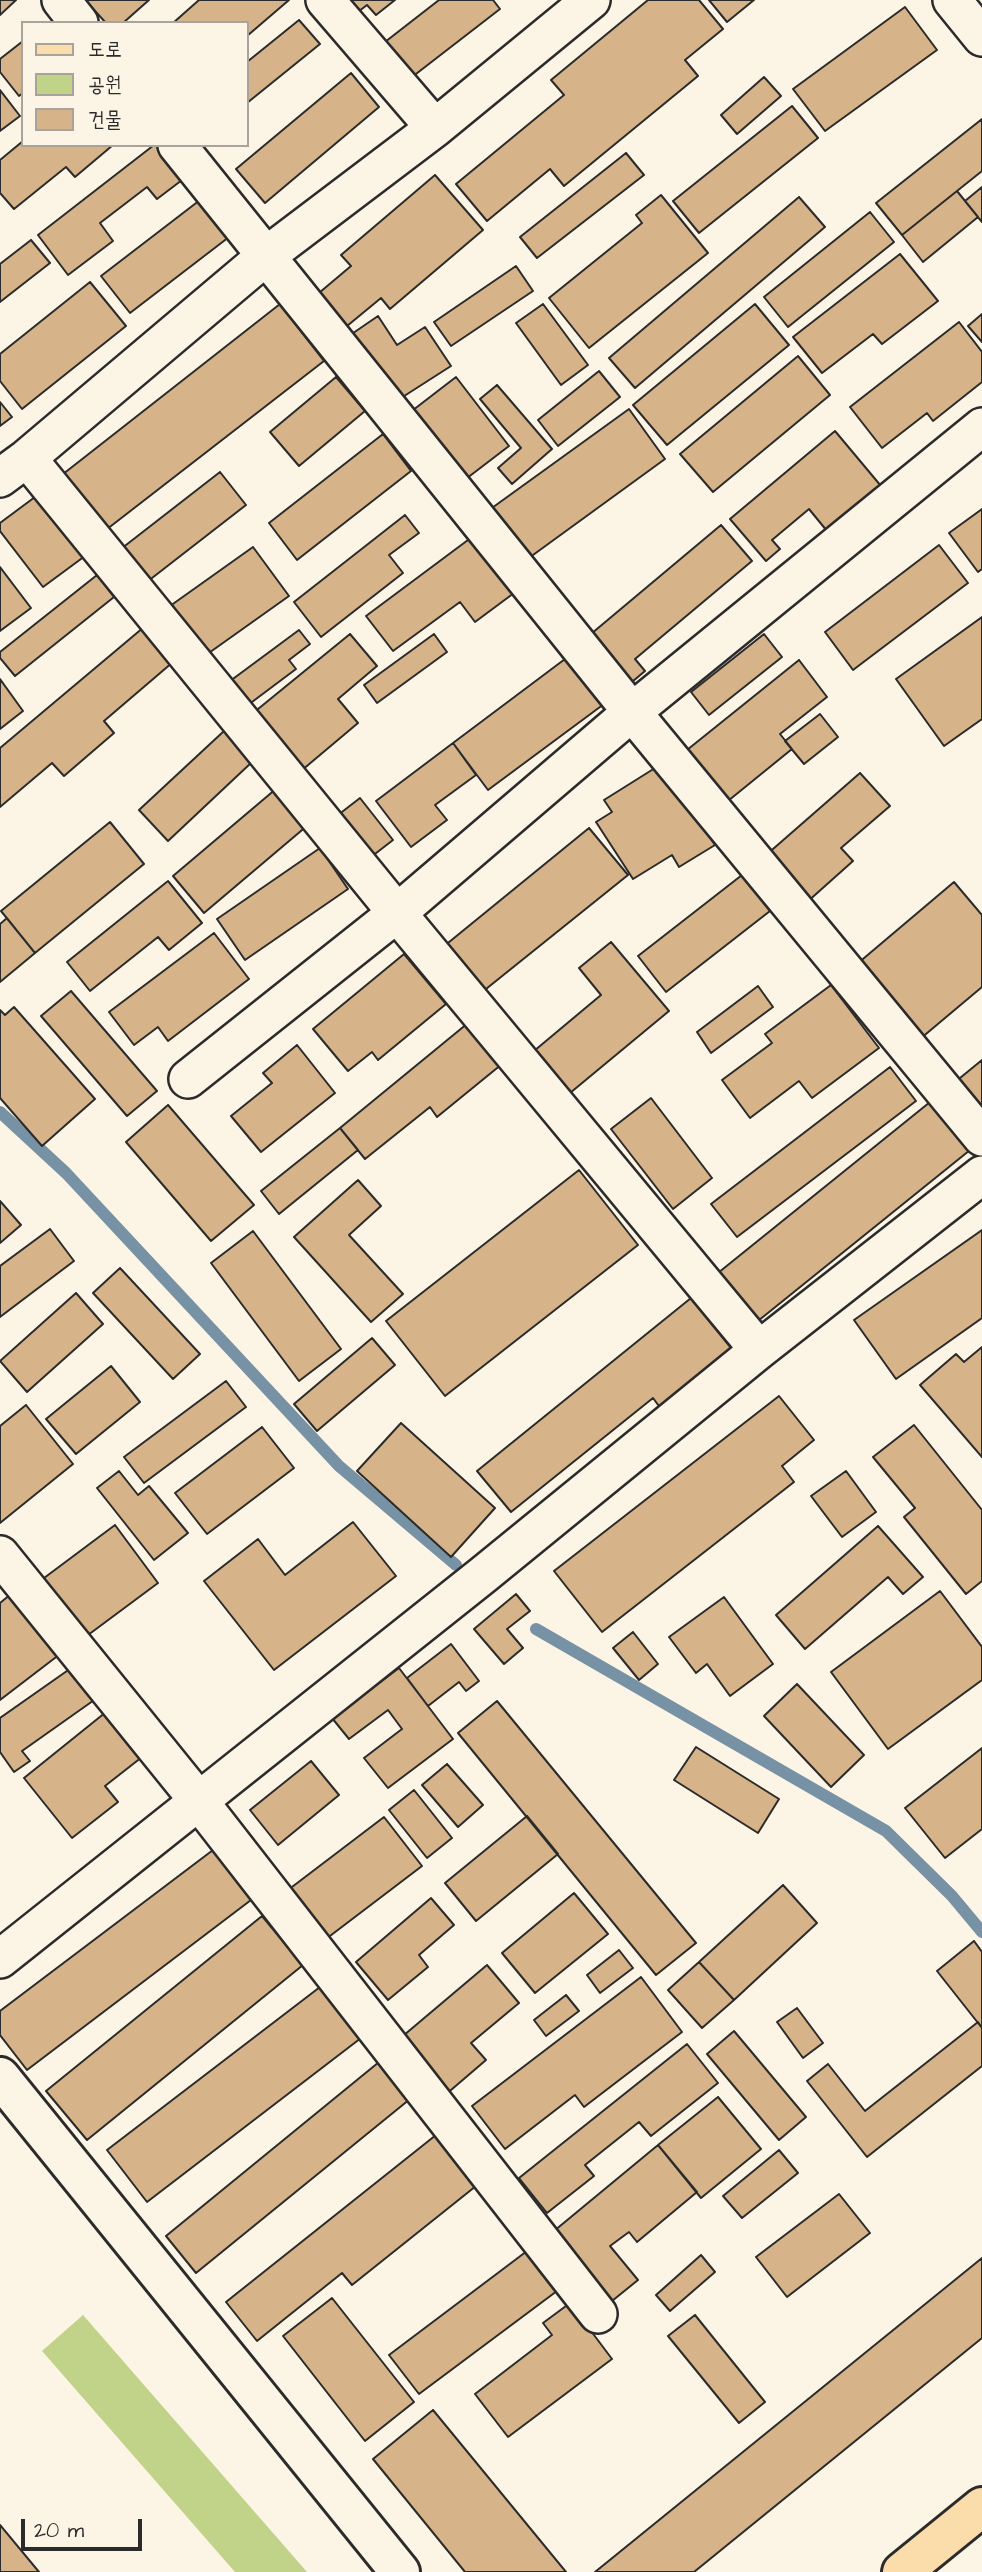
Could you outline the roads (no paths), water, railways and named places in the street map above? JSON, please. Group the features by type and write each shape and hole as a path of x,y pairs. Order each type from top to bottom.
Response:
{"main road":[{"path":"902,2572 982,2507"}],"street":[{"path":"61,0 77,21"},
{"path":"325,0 435,128"},
{"path":"591,0 435,128 266,256 13,468 397,913 759,1350"},
{"path":"952,0 982,37"},
{"path":"179,147 632,712 982,1137"},
{"path":"188,1079 397,913 632,712 982,427"},
{"path":"0,1959 483,1575 759,1350 982,1175"},
{"path":"0,1555 198,1800 598,2314"},
{"path":"0,2077 400,2572"}],"waterway":[{"path":"0,1112 66,1173 339,1466 456,1565"},
{"path":"536,1629 886,1831 952,1896 982,1932"}]}
